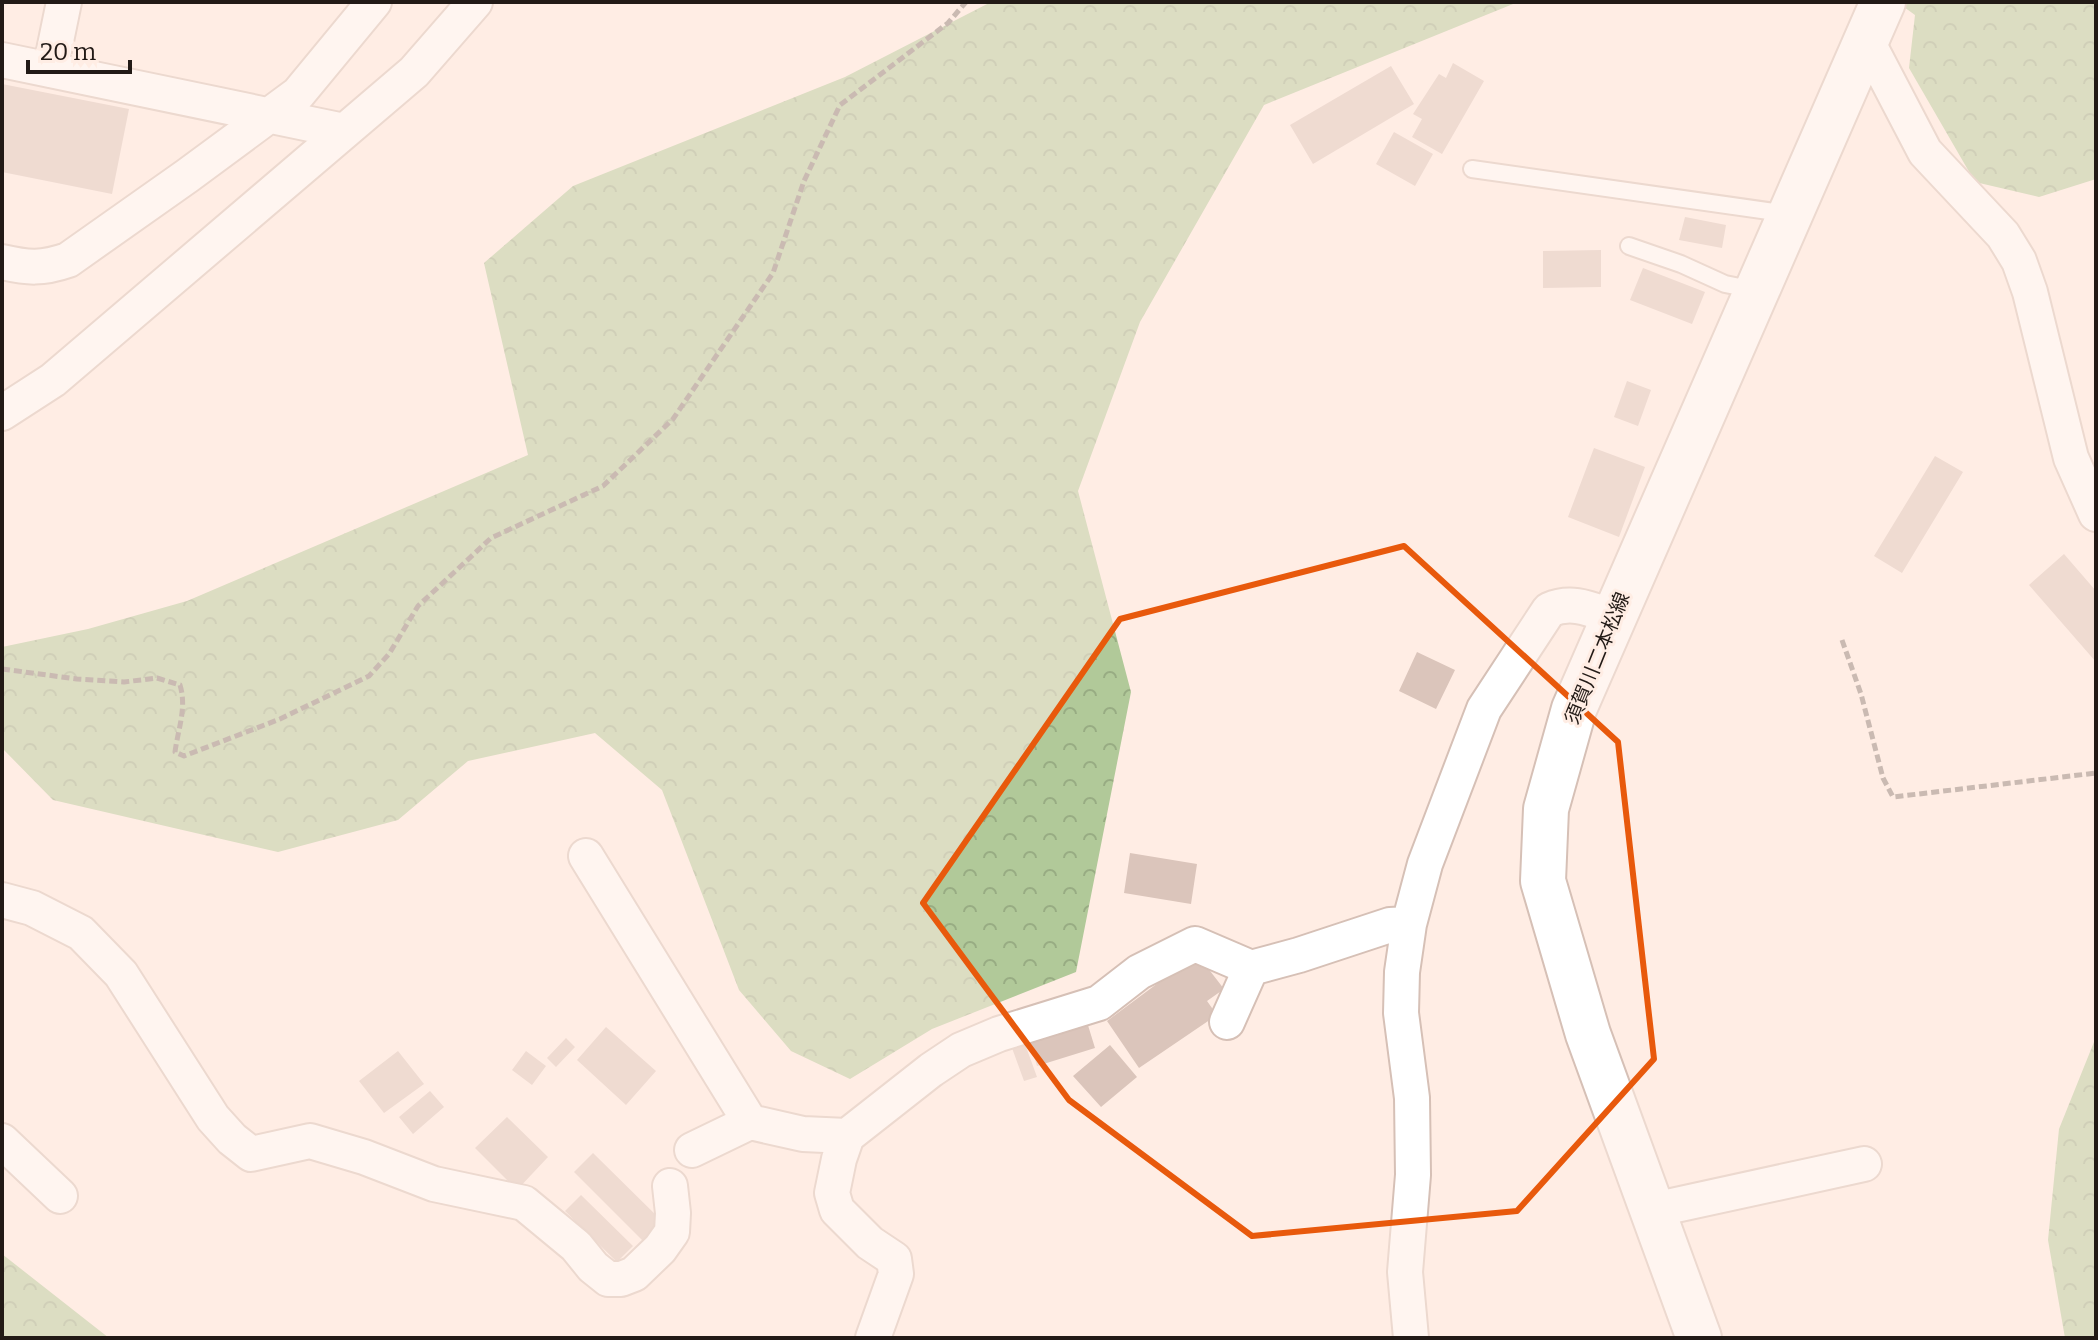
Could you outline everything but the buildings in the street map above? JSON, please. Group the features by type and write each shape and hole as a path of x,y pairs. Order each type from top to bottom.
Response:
{"main road":[{"name":"須賀川二本松線","path":"1699,1338 1588,1034 1543,881 1546,809 1574,709 1875,20"}],"street":[{"path":"50,70 64,2"},
{"path":"2,262 29,268 51,266 68,260 298,94 374,2"},
{"path":"2,413 53,380 414,72 475,2"},
{"path":"1875,20 1925,152 2003,235 2019,261 2030,292 2071,458 2096,514"},
{"path":"2,60 344,131"},
{"path":"1411,1338 1405,1272 1413,1175 1412,1098 1401,1013 1402,972 1409,924 1425,864 1484,709 1549,610 1561,605 1581,606 1613,617"},
{"path":"586,856 750,1122"},
{"path":"2,900 32,908 81,933 121,974 213,1118 251,1154 310,1141 364,1157 434,1184 524,1203 576,1246 593,1267 608,1279 621,1279 634,1274 660,1249 672,1232 670,1186"},
{"path":"873,1338 896,1274 894,1259 870,1243 837,1210 832,1193 839,1159 847,1136 931,1070 961,1050 999,1034 1099,1003 1139,972 1195,944 1251,968 1390,925 1409,924"},
{"path":"1227,1022 1251,968"},
{"path":"692,1150 750,1122 803,1134 847,1136"},
{"path":"2,1141 60,1196"},
{"path":"1653,1210 1864,1164"}],"lane":[{"path":"1472,169 1791,214"},
{"path":"1629,246 1681,264 1725,284 1758,290"}],"path":[{"path":"2,669 124,682 157,678 180,685 183,708 175,752 184,756 280,719 369,676 389,654 418,606 491,538 603,486 673,419 773,273 804,181 840,105 948,23 966,2"},
{"path":"1842,640 1861,694 1883,778 1893,797 2096,773"}],"highlighted area":[{"path":"1404,546 1618,742 1654,1059 1517,1211 1252,1236 1069,1100 923,903 1120,619"}],"green space":[{"path":"991,2 1518,2 1264,105 1140,322 1078,491 1131,692 1076,972 932,1029 850,1079 791,1051 739,990 662,790 595,733 468,761 398,820 278,852 53,800 2,748 2,647 88,629 187,601 528,455 484,263 573,186 845,77"},
{"path":"1897,2 2096,2 2096,179 2039,197 1975,182 1909,68 1915,15"},
{"path":"2096,1037 2096,1338 2065,1338 2048,1240 2059,1129"},
{"path":"2,1254 109,1338 2,1338"}]}
